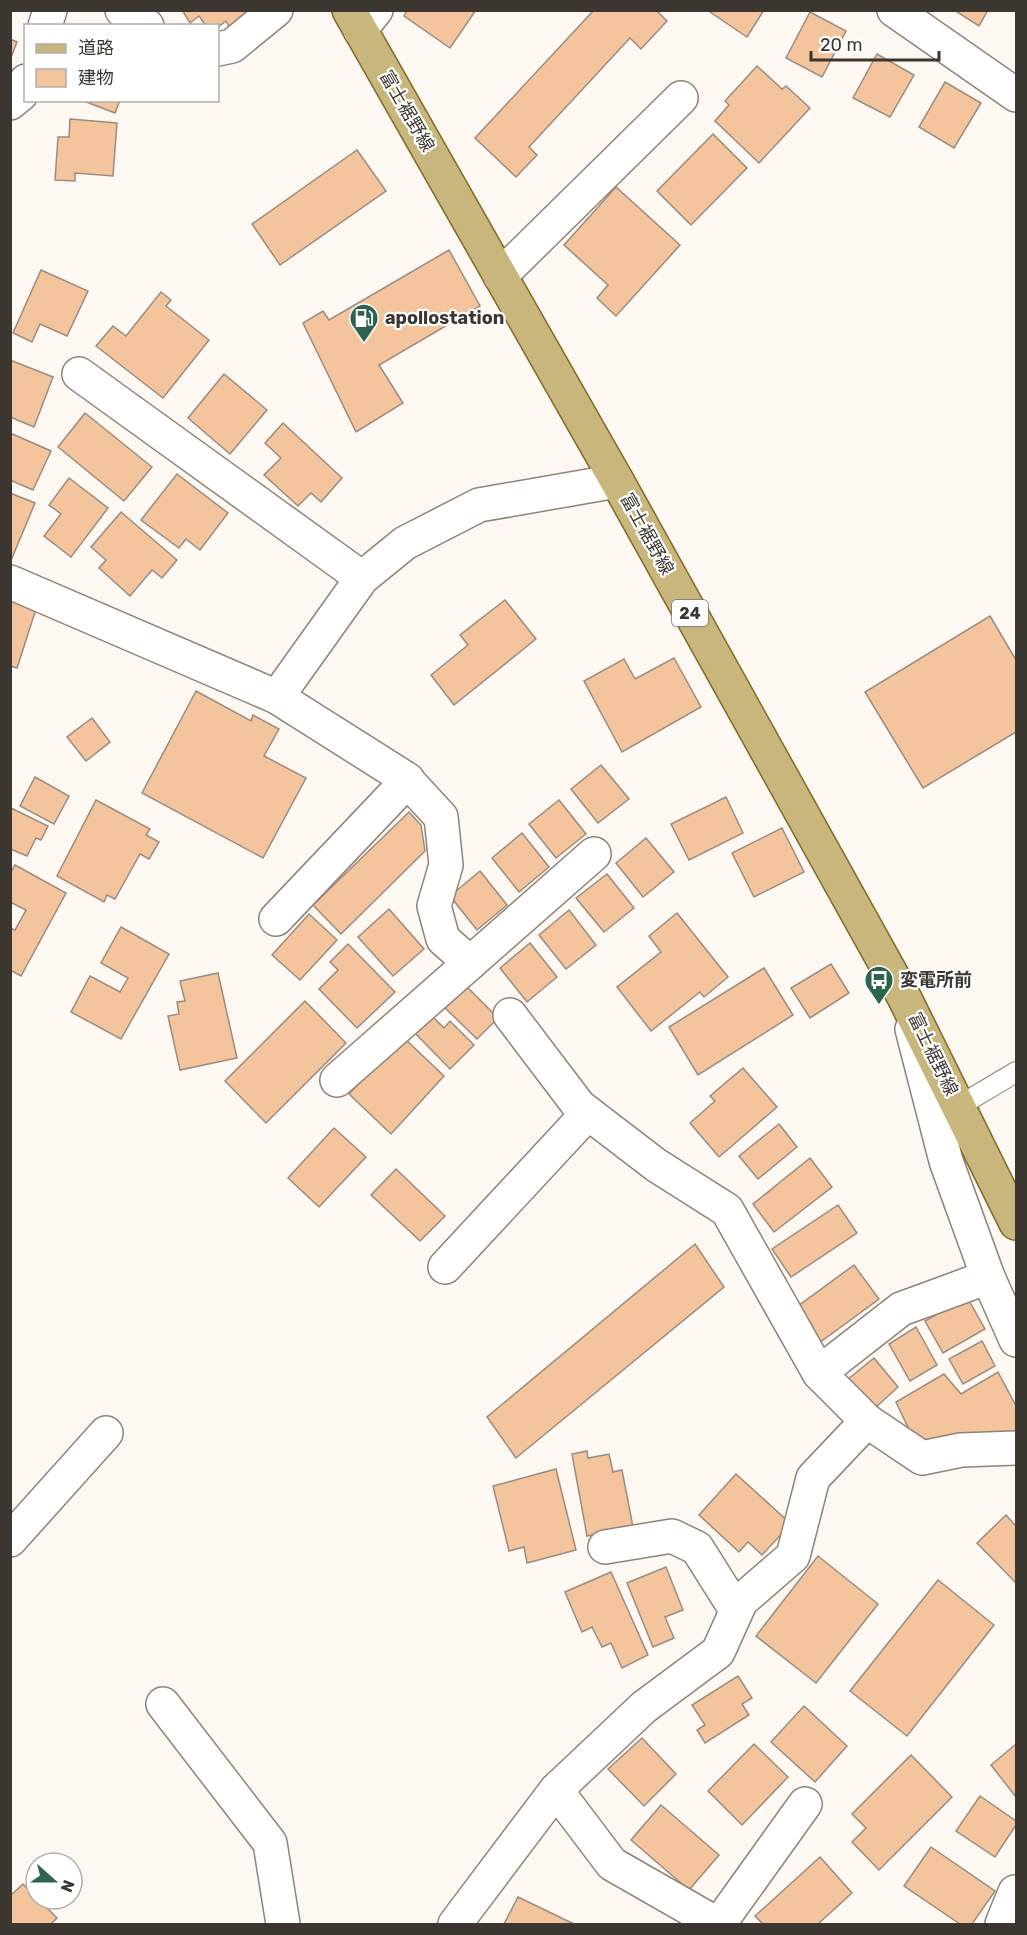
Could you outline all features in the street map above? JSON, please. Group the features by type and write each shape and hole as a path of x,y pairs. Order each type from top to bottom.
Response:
{"main road":[{"name":"富士裾野線","path":"362,17 500,276 617,481 904,997 1017,1223"}],"street":[{"path":"122,10 144,24"},
{"path":"219,49 232,46 276,10"},
{"path":"894,10 1016,95"},
{"path":"10,103 21,93 24,86"},
{"path":"500,276 681,98"},
{"path":"79,374 362,578"},
{"path":"277,697 362,578 405,543 478,505 617,481"},
{"path":"10,582 277,697 408,780 441,817 446,865 434,906 443,939 470,963"},
{"path":"276,919 408,780"},
{"path":"338,1080 594,854"},
{"path":"904,997 946,1161 988,1277 1017,1340"},
{"path":"510,1015 579,1106 656,1165 727,1210 819,1373 867,1420 922,1458 961,1450 1017,1448"},
{"path":"445,1267 588,1113"},
{"path":"992,1174 1017,1204"},
{"path":"819,1373 901,1309 988,1277"},
{"path":"455,1924 556,1790 644,1707 718,1652 741,1601 793,1556 813,1478 867,1420"},
{"path":"10,1540 105,1433"},
{"path":"605,1547 672,1536 689,1544 697,1548 736,1610"},
{"path":"163,1704 270,1843 283,1924"},
{"path":"556,1790 612,1864 718,1924 805,1804"},
{"path":"1002,1924 1015,1892"}],"lane":[{"path":"958,1106 1017,1072"}],"building":[{"path":"182,10 259,10 231,30 226,21 219,26 219,24 205,24 199,16 190,23"},
{"path":"407,10 476,10 450,48 404,16"},
{"path":"594,10 656,10 667,21 641,49 630,38 529,147 537,155 516,177 475,138"},
{"path":"707,10 764,10 747,37"},
{"path":"954,10 988,10 979,26"},
{"path":"810,12 846,31 822,77 786,58"},
{"path":"10,39 17,42 10,60"},
{"path":"877,54 914,75 890,117 853,98"},
{"path":"757,66 782,89 786,86 810,108 759,163 715,121 729,105 725,101"},
{"path":"945,82 981,103 954,148 919,127"},
{"path":"86,102 119,102 115,113"},
{"path":"70,119 117,123 113,176 75,173 75,181 55,180 58,137 69,137"},
{"path":"713,134 747,168 691,225 657,191"},
{"path":"357,150 386,191 280,265 252,224"},
{"path":"616,187 680,245 616,316 597,298 608,285 564,245"},
{"name":"apollostation","path":"449,250 480,306 379,365 403,403 356,432 303,323 323,311 329,320"},
{"path":"41,270 88,291 67,336 40,324 32,342 13,333"},
{"path":"161,292 171,300 166,306 209,340 163,398 96,346 113,326 126,336"},
{"path":"10,360 53,377 34,427 10,417"},
{"path":"224,374 267,410 230,454 188,418"},
{"path":"85,413 152,467 124,501 58,447"},
{"path":"283,423 342,478 321,502 311,493 298,506 264,475 281,458 265,443"},
{"path":"10,433 51,451 33,490 10,480"},
{"path":"177,474 228,513 200,550 186,539 179,548 141,520"},
{"path":"69,478 108,508 71,557 44,536 61,514 49,505"},
{"path":"10,493 35,503 12,558 10,557"},
{"path":"121,512 177,560 162,578 152,570 130,596 99,568 106,560 91,547"},
{"path":"10,597 37,606 17,668 10,666"},
{"path":"505,600 536,639 454,705 431,675 468,645 460,635"},
{"path":"990,616 1016,660 1016,732 923,788 865,692"},
{"path":"674,658 701,707 622,752 584,681 624,659 635,679"},
{"path":"196,691 251,721 253,715 279,729 264,756 306,778 263,858 142,793"},
{"path":"92,718 110,742 86,761 67,737"},
{"path":"601,765 629,799 598,823 571,789"},
{"path":"35,777 69,796 54,824 20,806"},
{"path":"726,797 743,833 689,860 671,824"},
{"path":"96,800 150,829 146,835 159,842 149,859 140,854 115,899 107,895 104,902 57,876"},
{"path":"559,800 586,834 556,858 529,824"},
{"path":"11,808 48,826 41,840 36,838 27,856 10,849"},
{"path":"409,812 421,825 425,851 341,934 313,905"},
{"path":"782,828 804,872 754,897 732,853"},
{"path":"522,833 549,867 519,892 492,858"},
{"path":"646,838 674,872 643,897 616,863"},
{"path":"15,865 66,893 21,976 10,970 10,928 15,930 26,910 10,902 10,874"},
{"path":"480,871 507,905 477,930 450,896"},
{"path":"607,874 634,908 604,932 576,898"},
{"path":"389,909 424,949 393,976 358,937"},
{"path":"569,910 596,945 566,969 539,935"},
{"path":"677,913 728,977 704,997 700,992 651,1031 617,987 661,952 649,936"},
{"path":"309,914 337,940 300,980 272,955"},
{"path":"121,927 169,954 121,1039 71,1012 90,976 120,992 128,978 101,963"},
{"path":"530,943 557,977 527,1002 500,968"},
{"path":"348,944 395,992 357,1028 319,989 338,970 330,962"},
{"path":"831,964 849,993 810,1018 791,988"},
{"path":"764,968 793,1015 698,1075 669,1027"},
{"path":"218,973 237,1058 180,1070 168,1016 179,1014 177,1002 185,1001 180,981"},
{"path":"462,982 498,1018 477,1039 441,1004"},
{"path":"305,1001 346,1043 266,1123 225,1081"},
{"path":"431,1015 444,1028 450,1021 474,1045 450,1069 413,1031"},
{"path":"403,1037 444,1076 391,1134 349,1094"},
{"path":"743,1068 777,1107 719,1157 690,1123 715,1101 710,1096"},
{"path":"779,1124 797,1147 758,1179 739,1156"},
{"path":"334,1128 366,1157 319,1207 288,1178"},
{"path":"810,1158 832,1187 774,1232 753,1204"},
{"path":"396,1169 445,1216 420,1241 371,1195"},
{"path":"838,1205 857,1233 791,1277 772,1249"},
{"path":"695,1244 724,1287 516,1458 487,1417"},
{"path":"854,1265 879,1299 819,1343 794,1309"},
{"path":"967,1297 985,1329 943,1353 925,1321"},
{"path":"916,1327 937,1365 910,1381 889,1344"},
{"path":"982,1341 995,1366 963,1384 949,1359"},
{"path":"874,1358 898,1387 874,1409 848,1379"},
{"path":"998,1372 1016,1406 1016,1435 914,1440 896,1402 944,1374 961,1394"},
{"path":"587,1451 588,1458 609,1454 613,1472 622,1470 633,1527 587,1536 572,1454"},
{"path":"556,1469 576,1550 527,1563 524,1547 509,1551 493,1486"},
{"path":"736,1474 791,1524 762,1555 748,1542 739,1552 699,1515"},
{"path":"1006,1515 1015,1525 1016,1523 1016,1583 977,1543"},
{"path":"818,1556 878,1604 816,1683 756,1636"},
{"path":"666,1567 683,1610 665,1617 674,1638 653,1647 627,1583"},
{"path":"611,1572 648,1655 622,1668 611,1643 602,1647 592,1627 582,1632 565,1592"},
{"path":"938,1580 994,1625 907,1736 850,1691"},
{"path":"738,1676 752,1698 742,1704 749,1715 705,1743 697,1730 705,1725 692,1705"},
{"path":"804,1706 847,1746 815,1782 771,1742"},
{"path":"642,1738 676,1774 644,1806 608,1769"},
{"path":"754,1744 788,1777 742,1825 708,1791"},
{"path":"1016,1744 1016,1797 991,1765"},
{"path":"911,1755 952,1797 879,1870 852,1842 866,1828 852,1814"},
{"path":"980,1796 1016,1821 1016,1825 995,1857 956,1831"},
{"path":"661,1805 719,1855 689,1890 631,1840"},
{"path":"931,1847 995,1891 972,1924 960,1924 904,1886"},
{"path":"820,1857 852,1893 818,1924 763,1924 755,1916"},
{"path":"23,1884 24,1911 50,1911 57,1918 51,1924 10,1924 10,1896"},
{"path":"518,1897 574,1924 504,1924"}],"place":[{"name":"apollostation","path":"364,344"},
{"name":"変電所前","path":"879,1006"}]}
